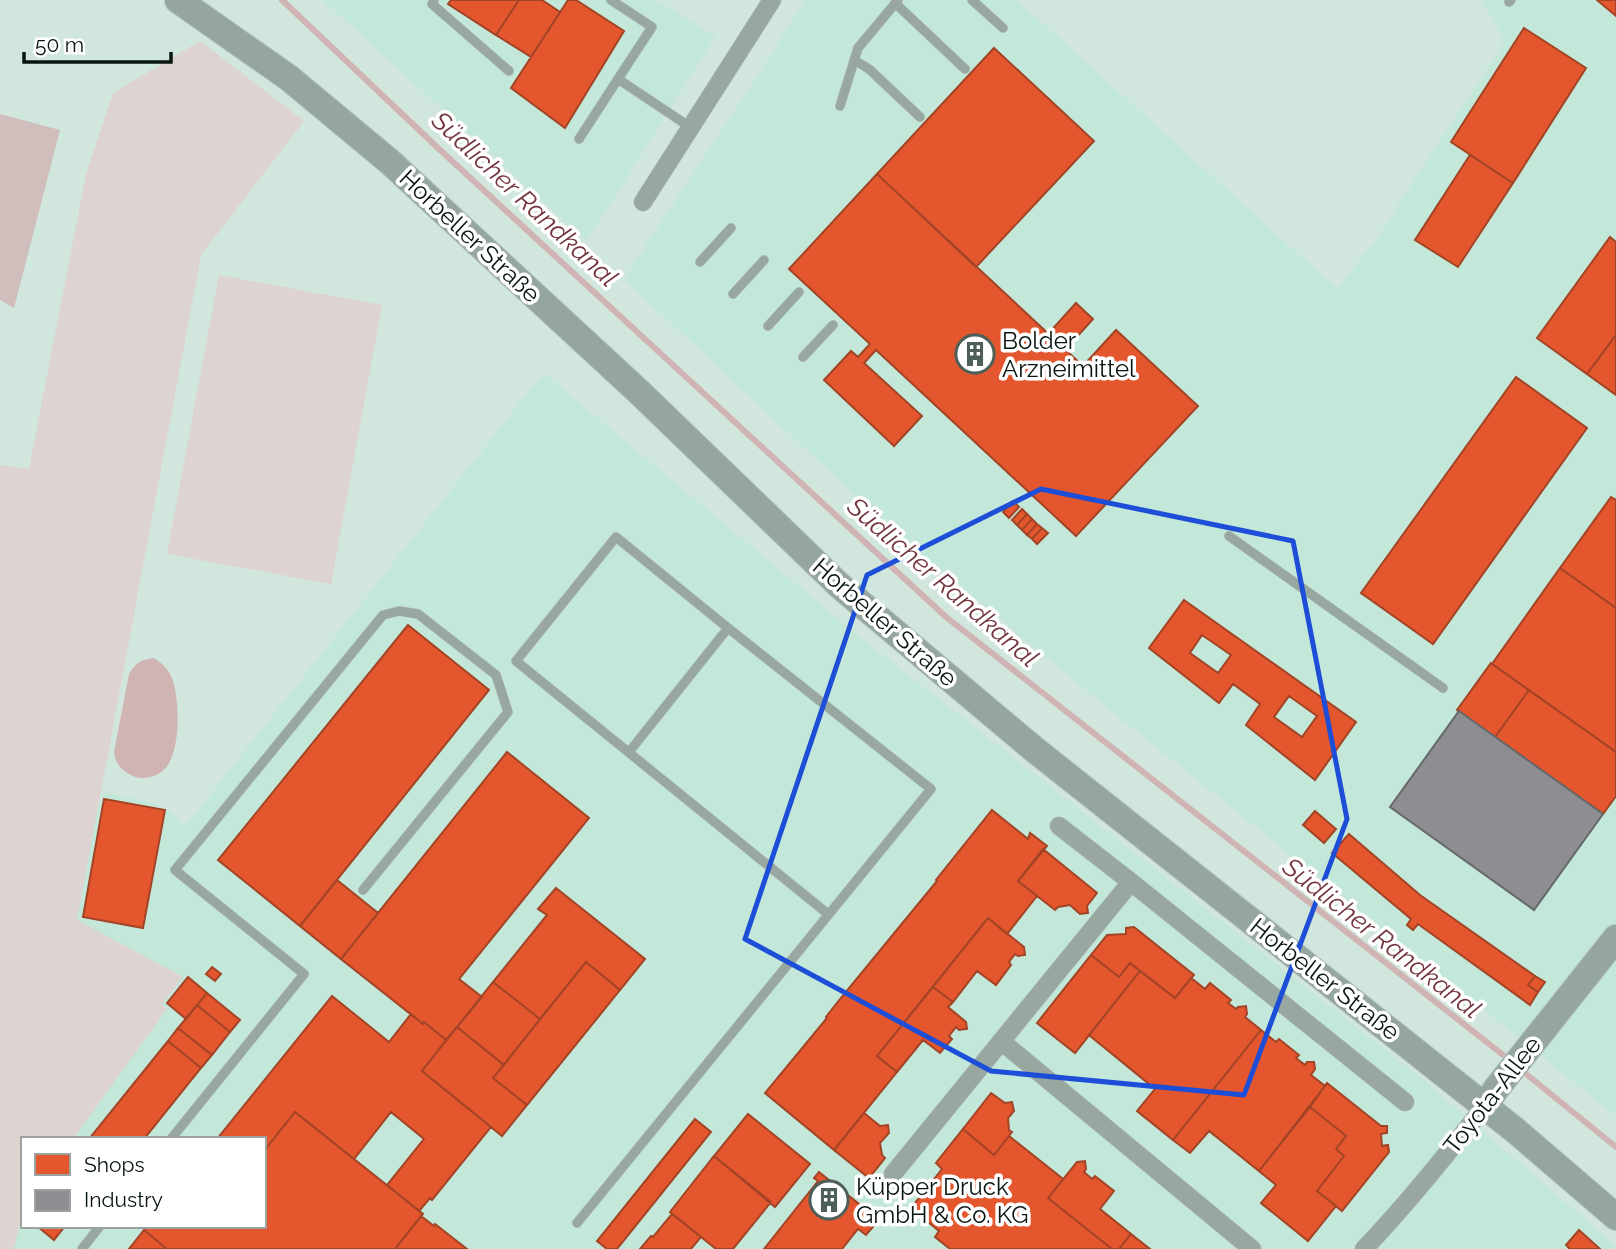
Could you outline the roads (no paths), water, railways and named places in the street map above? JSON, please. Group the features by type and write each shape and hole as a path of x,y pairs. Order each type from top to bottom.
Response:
{"main road":[{"name":"Horbeller Straße","path":"178,0 289,78 390,162 639,392 850,595 1035,750 1492,1096 1616,1217"},
{"name":"Toyota-Allee","path":"1492,1096 1616,938"}],"street":[{"path":"643,202 772,0"},
{"path":"1059,826 1405,1102"},
{"path":"893,1174 1131,882"},
{"path":"1001,1041 1252,1249"},
{"name":"Toyota-Allee","path":"1363,1249 1417,1190 1492,1096"}],"lane":[{"path":"434,0 432,4 509,71"},
{"path":"579,139 652,27 611,0"},
{"path":"972,0 1003,28"},
{"path":"840,106 858,48 896,2 965,69"},
{"path":"854,60 869,69 920,117"},
{"path":"618,79 690,127"},
{"path":"700,262 731,228"},
{"path":"733,294 764,260"},
{"path":"768,326 799,292"},
{"path":"803,357 833,325"},
{"path":"1229,536 1443,688"},
{"path":"577,1223 931,789 616,537 516,661 828,914"},
{"path":"173,1137 304,974 174,870 383,615 399,611 418,614 496,675 508,712 363,890"},
{"path":"629,752 728,628"},
{"path":"82,1249 98,1228"}],"waterway":[{"name":"Südlicher Randkanal","path":"282,0 439,149 946,617 1512,1062"},
{"name":"Südlicher Randkanal","path":"1520,1069 1616,1147"}],"place":[{"name":"Bolder Arzneimittel","path":"975,354"},
{"name":"Küpper Druck GmbH & Co. KG","path":"829,1200"}]}
